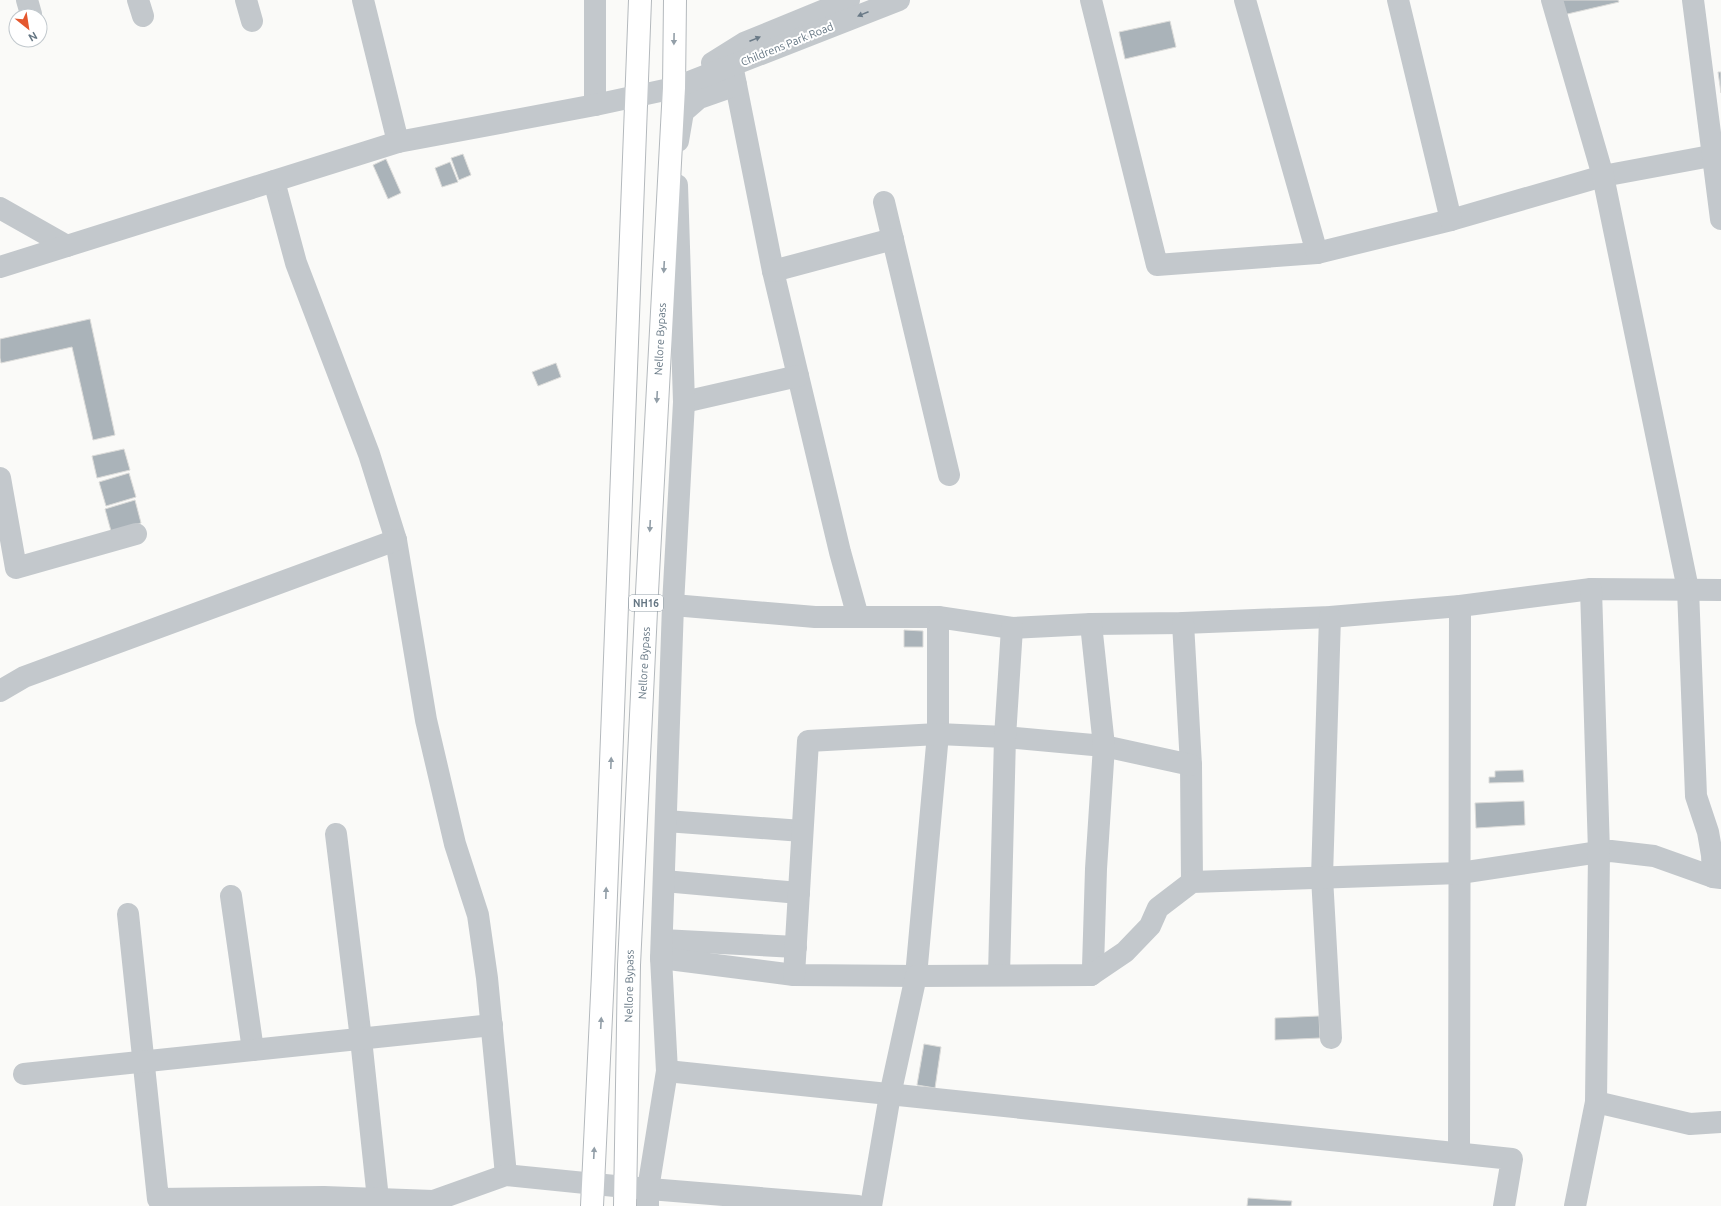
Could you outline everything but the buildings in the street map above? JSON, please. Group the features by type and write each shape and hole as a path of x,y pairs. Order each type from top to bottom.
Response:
{"highway":[{"name":"NH16","path":"592,1206 603,974 640,0"},
{"name":"Nellore Bypass","path":"625,1196 629,964 645,627 674,88 675,0"}],"street":[{"path":"246,0 252,21"},
{"path":"363,0 398,142"},
{"path":"595,0 595,105"},
{"name":"Childrens Park Road","path":"733,67 744,43 849,0"},
{"name":"Childrens Park Road","path":"674,88 733,67 899,0"},
{"path":"1091,0 1157,265 1317,253 1451,220 1602,176 1716,155"},
{"path":"1245,0 1317,253"},
{"path":"1398,0 1451,220"},
{"path":"1552,0 1602,176 1688,589 1696,796 1708,832 1717,878"},
{"path":"1693,0 1716,155 1721,219"},
{"path":"733,67 773,271 840,552 858,617"},
{"path":"648,1197 667,1071 662,949 673,604 684,402 676,154 683,112 733,67"},
{"path":"0,267 398,142 595,105 674,88"},
{"path":"274,181 296,263 369,454 396,540 426,720 455,844 478,915 487,978 506,1175"},
{"path":"884,202 949,475"},
{"path":"0,208 67,246"},
{"path":"773,271 893,239"},
{"path":"684,402 798,376"},
{"path":"0,478 16,568 136,534"},
{"path":"0,691 24,677 396,540"},
{"path":"673,604 815,617 938,617 1012,628 1091,624 1183,623 1330,617 1460,606 1591,589 1721,590"},
{"path":"1575,1206 1596,1102 1599,852 1591,589"},
{"path":"1458,1153 1460,606"},
{"path":"871,1206 890,1095 916,976 938,734 938,617"},
{"path":"1330,617 1322,877 1331,1038"},
{"path":"1183,623 1191,765 1192,882"},
{"path":"1091,624 1104,746 1096,877 1094,967 1091,975"},
{"path":"999,976 1005,737 1012,628"},
{"path":"794,975 808,741 938,734 1005,737 1104,746 1191,765"},
{"path":"666,821 802,831"},
{"path":"336,834 361,1039 378,1199"},
{"path":"662,949 794,975 1091,975 1125,952 1150,926 1158,908 1192,882 1460,873 1611,851 1654,856 1717,878"},
{"path":"664,881 799,893"},
{"path":"231,896 254,1050"},
{"path":"128,914 158,1199 324,1197 433,1201 506,1175 592,1183 625,1196 858,1206"},
{"path":"662,949 796,947"},
{"path":"24,1074 492,1025"},
{"path":"667,1071 1458,1153 1512,1160 1504,1206"},
{"path":"1596,1102 1690,1124 1721,1122"}]}
